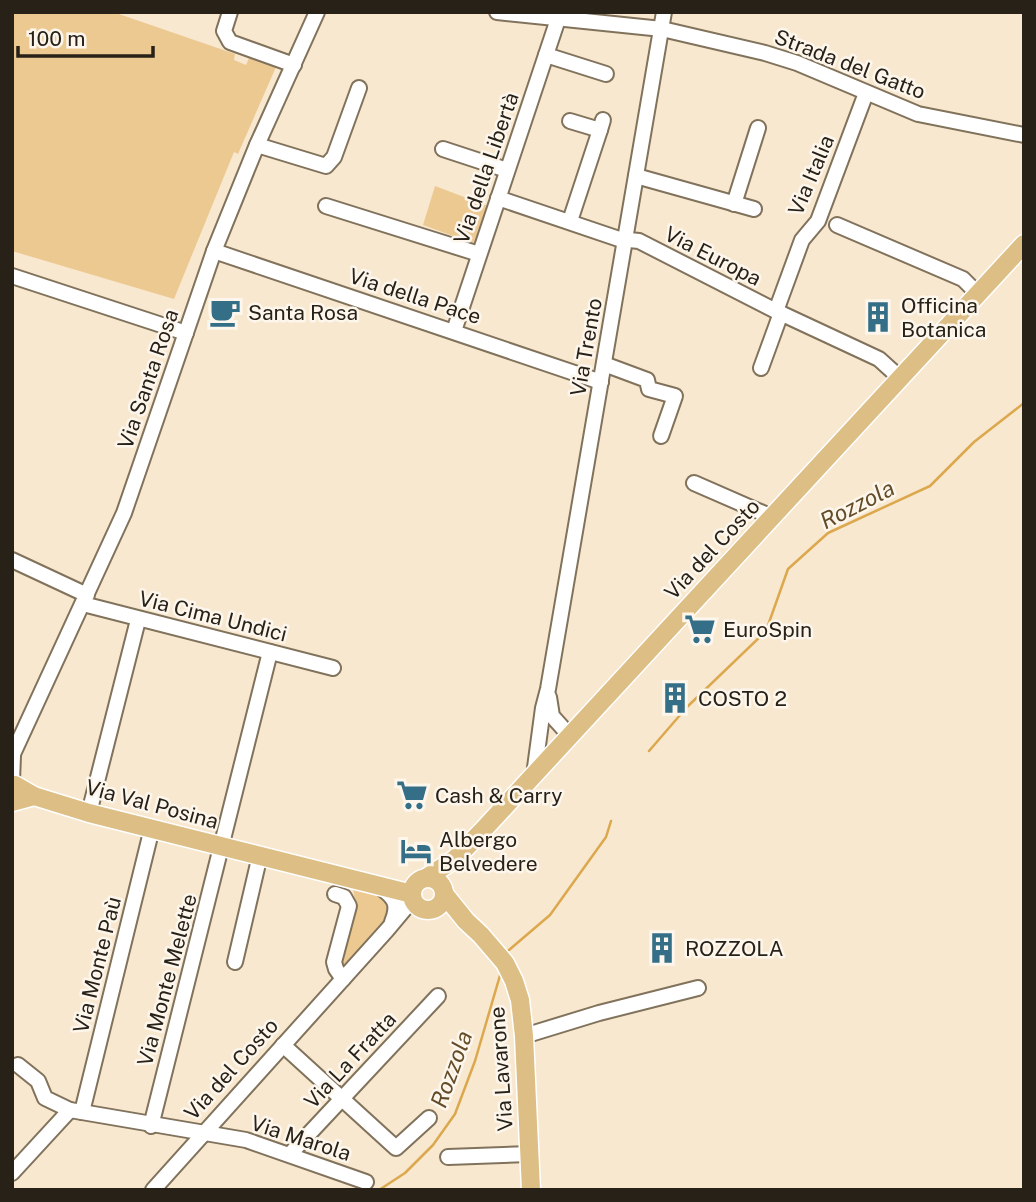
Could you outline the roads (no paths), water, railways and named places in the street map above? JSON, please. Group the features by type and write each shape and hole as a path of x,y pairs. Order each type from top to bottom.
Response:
{"main road":[{"name":"Via del Costo","path":"420,895 1024,244"},
{"name":"Via Val Posina","path":"13,790 89,813 420,895"},
{"path":"420,895 441,905 455,859"},
{"name":"Via Lavarone","path":"466,921 436,880 420,895 466,921 481,934 510,972 520,1000 524,1036 531,1190"}],"street":[{"path":"230,12 224,31 230,42 294,65"},
{"name":"Via Santa Rosa","path":"13,790 13,756 124,513 214,251 257,145 317,12"},
{"name":"Strada del Gatto","path":"497,12 662,29 765,53 797,63 918,114 1024,135"},
{"name":"Via Trento","path":"534,775 543,708 664,12"},
{"name":"Via della Libertà","path":"454,331 558,19"},
{"path":"546,55 606,74"},
{"path":"257,145 326,166 334,157 359,88"},
{"name":"Via Italia","path":"778,312 802,240 818,221 866,93"},
{"path":"570,121 602,125 570,221"},
{"path":"734,204 758,128"},
{"path":"443,149 507,170"},
{"path":"636,176 754,209"},
{"name":"Via Europa","path":"498,198 610,237 639,241 778,312 879,359 900,378"},
{"path":"327,206 478,254"},
{"path":"837,225 963,279 977,293"},
{"name":"Via della Pace","path":"214,251 601,382"},
{"path":"12,276 186,333"},
{"path":"761,368 778,312"},
{"path":"604,364 647,380 649,389 675,397 661,436"},
{"path":"694,483 772,517"},
{"name":"Via Cima Undici","path":"12,560 85,600 138,620 333,668"},
{"path":"89,813 138,620"},
{"name":"Via Monte Melette","path":"151,1126 270,652"},
{"name":"Via Trento","path":"548,689 552,716 564,742"},
{"path":"540,732 545,740 564,742"},
{"name":"Via Monte Paù","path":"76,1111 152,828"},
{"path":"235,961 260,855"},
{"path":"373,883 395,901 397,910 390,927"},
{"path":"335,894 344,897 349,906 334,962 343,979"},
{"name":"Via del Costo","path":"153,1190 390,927 410,912 420,895"},
{"path":"524,1036 599,1013 698,988"},
{"name":"Via La Fratta","path":"292,1152 438,996"},
{"path":"283,1045 396,1148 429,1118"},
{"path":"18,1065 38,1081 45,1098 76,1111 203,1134"},
{"path":"12,1173 76,1111"},
{"name":"Via Marola","path":"203,1134 246,1140 366,1182 354,1185 350,1190"},
{"path":"448,1157 529,1154"}],"waterway":[{"name":"Rozzola","path":"649,751 687,707 766,631 788,569 828,533 930,486 974,442 1024,403"},
{"name":"Rozzola","path":"509,950 550,915 606,837 611,821"},
{"name":"Rozzola","path":"379,1190 405,1173 433,1145 455,1114 475,1061 501,972"}],"place":[{"name":"Santa Rosa","path":"225,312"},
{"name":"Officina Botanica","path":"878,317"},
{"name":"EuroSpin","path":"700,629"},
{"name":"COSTO 2","path":"675,698"},
{"name":"Cash & Carry","path":"412,795"},
{"name":"Albergo Belvedere","path":"416,851"},
{"name":"ROZZOLA","path":"662,948"}]}
